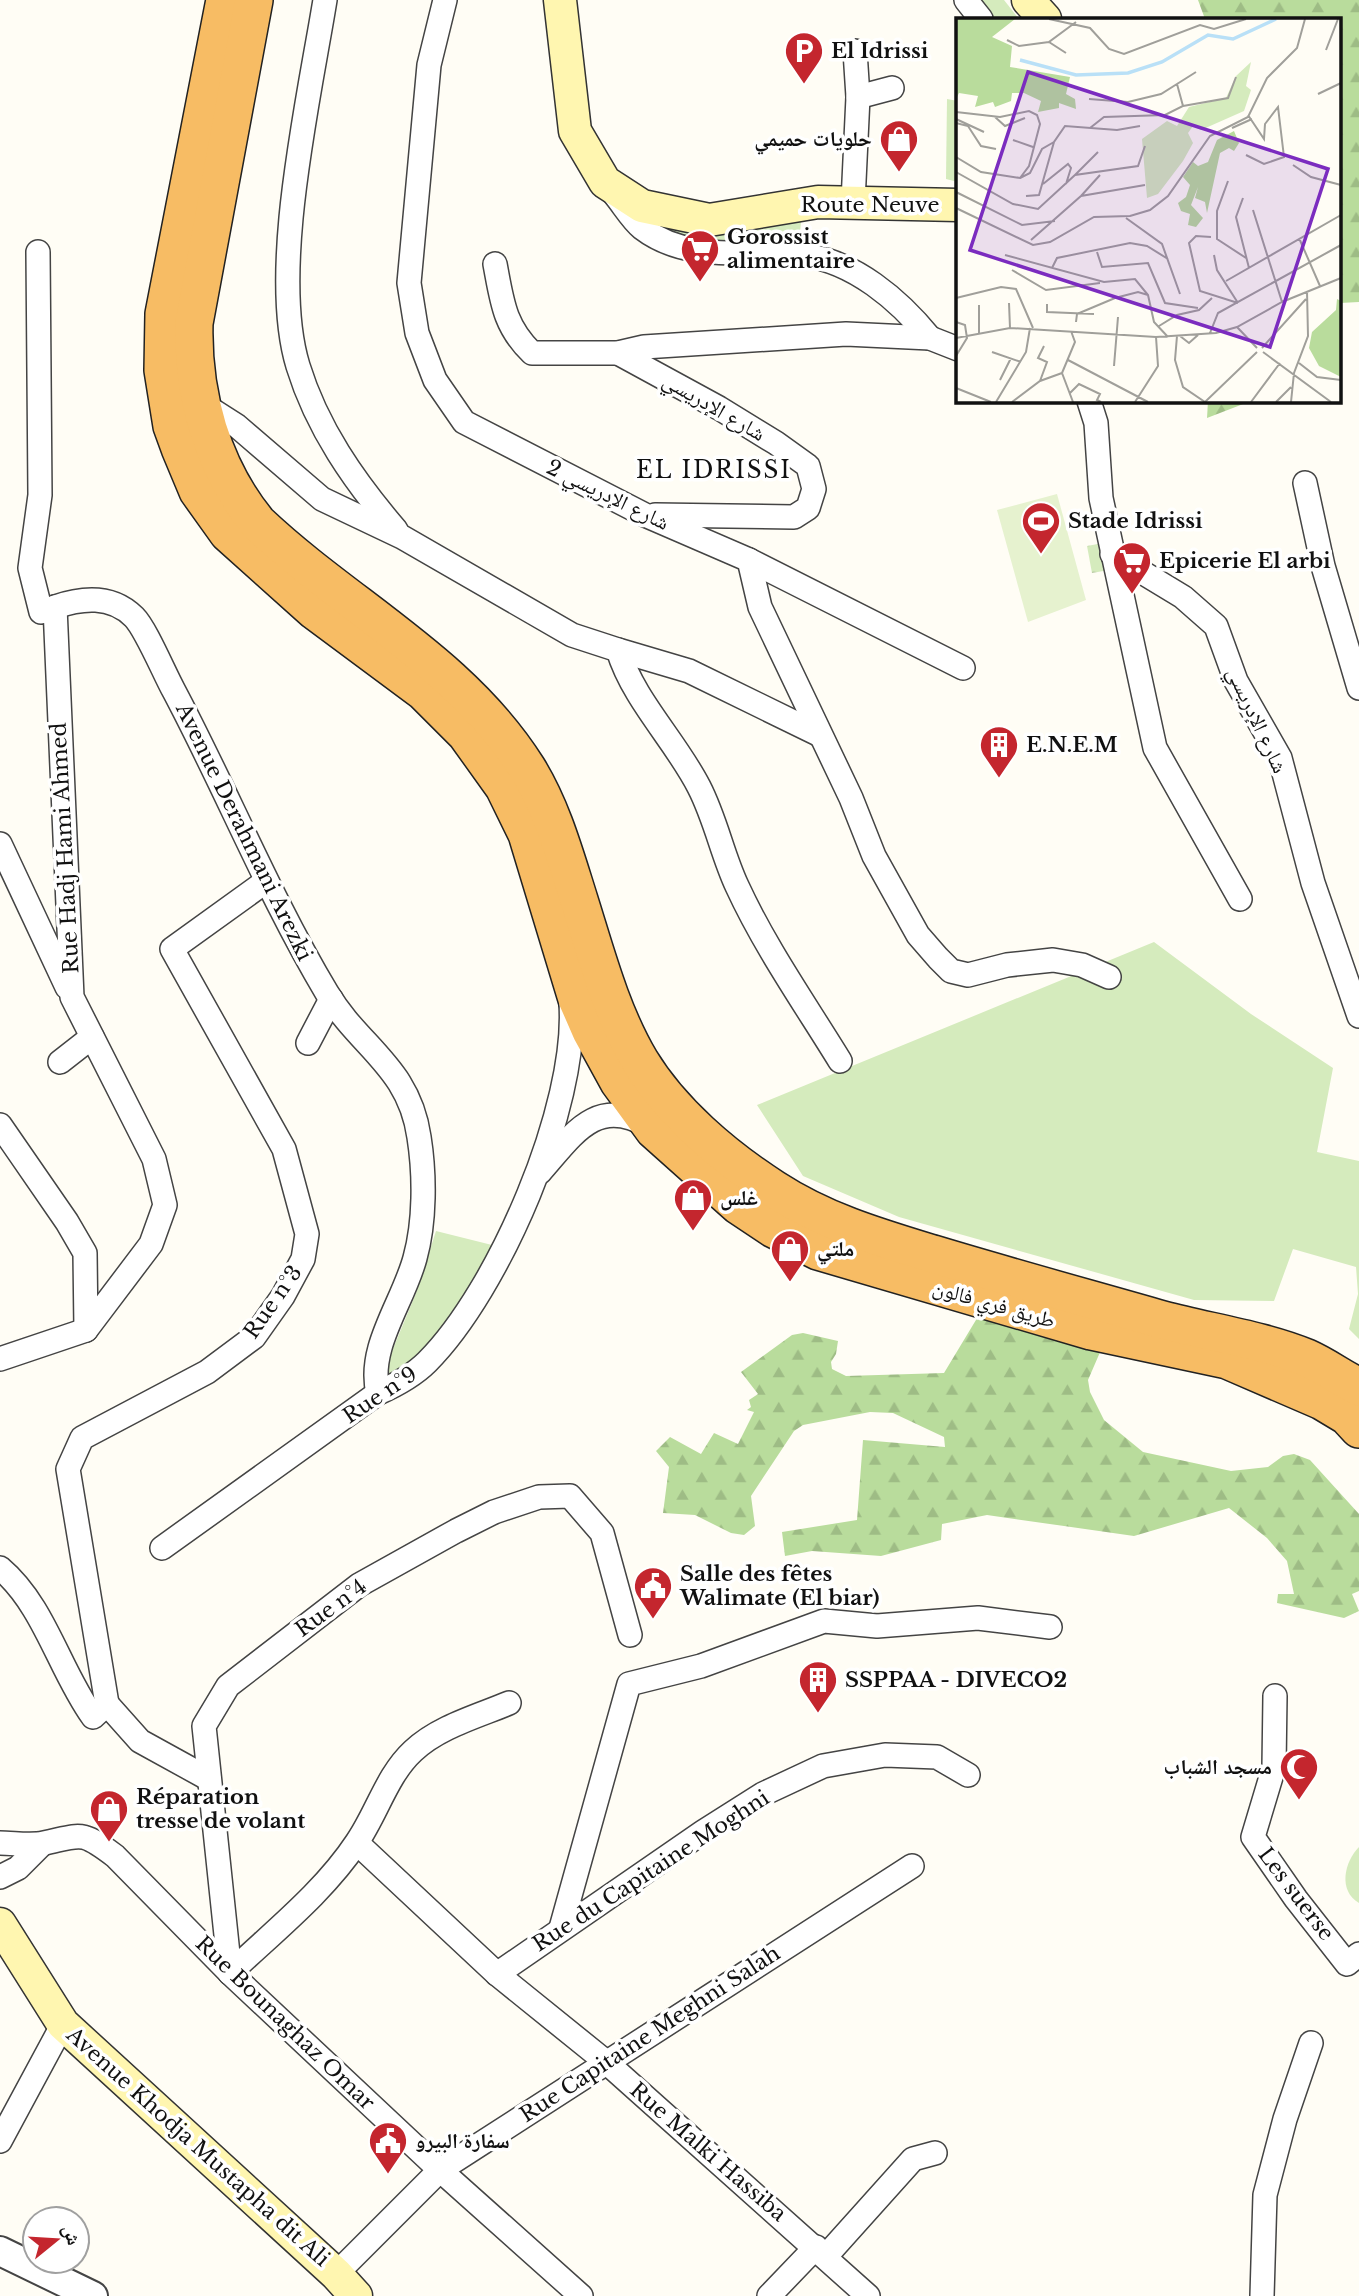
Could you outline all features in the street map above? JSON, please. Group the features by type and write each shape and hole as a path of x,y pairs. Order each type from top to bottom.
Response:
{"highway":[{"name":"طريق فري فالون","path":"225,0 164,314 163,370 172,426 180,448 198,491 228,533 315,611 424,692 466,734 516,808 537,863 590,1031 603,1055 654,1130 738,1205 774,1229 818,1251 1091,1331 1227,1360 1322,1401 1347,1416 1359,1429"},
{"path":"254,0 194,323 193,349 201,403 221,466 234,491 258,523 449,676 489,716 521,759 542,795 610,994 632,1045 663,1094 723,1151 774,1189 831,1220 992,1271 1168,1321 1282,1349 1324,1366 1359,1387"}],"main road":[{"name":"Route Neuve","path":"560,0 575,131 605,182 642,206 709,220 818,202 956,205"},
{"path":"1029,0 1044,18"},
{"name":"Avenue Khodja Mustapha dit Ali","path":"0,1924 63,2024 346,2285"}],"street":[{"path":"325,0 298,167 288,306 297,364 318,419 356,483 402,537"},
{"name":"شارع الإدريسي 2","path":"444,0 429,65 409,283 421,345 435,380 464,422 645,515 749,560 963,668"},
{"path":"966,0 980,18"},
{"path":"853,202 858,97 855,51"},
{"path":"858,97 892,88"},
{"path":"605,182 641,227 665,242 696,251 806,255 853,270 909,313 930,338"},
{"path":"38,252 40,495 30,568 41,612 55,607"},
{"name":"شارع الإدريسي","path":"495,264 501,298 514,335 533,353 618,353 644,347 846,334 930,338 956,348"},
{"name":"شارع الإدريسي","path":"618,353 776,443 808,466 814,481 810,504 802,514 794,517 645,515"},
{"path":"1089,402 1096,423 1101,498 1155,748 1240,899"},
{"path":"201,403 237,426 322,499 402,537 572,635 689,671 820,735"},
{"path":"1305,483 1323,566 1359,688"},
{"name":"شارع الإدريسي","path":"1112,554 1183,597 1216,626 1236,681 1280,758 1313,883 1359,1016"},
{"path":"749,560 760,607 874,856 918,934 938,958 951,971 968,975 1007,965 1053,960 1082,965 1109,977"},
{"name":"Avenue Derahmani Arezki","path":"55,607 79,599 111,602 134,617 208,755 265,881 331,999 397,1076 414,1111 419,1139 421,1217 415,1258 376,1357 374,1375 379,1394"},
{"name":"Rue Hadj Hami Ahmed","path":"55,607 72,997 128,1102 153,1159 165,1205 151,1244 86,1330"},
{"path":"618,650 625,674 698,784 718,828 743,896 840,1061"},
{"path":"0,844 72,997"},
{"name":"Rue n°3","path":"107,1704 68,1469 82,1438 207,1372 254,1337 283,1296 303,1259 307,1234 284,1149 172,949 265,881"},
{"name":"Rue n°9","path":"162,1548 379,1394 426,1364 468,1312 495,1271 552,1124 570,1053 569,971"},
{"path":"308,1043 331,999"},
{"path":"60,1062 92,1037"},
{"path":"531,1183 572,1138 602,1114 622,1114 654,1130"},
{"path":"0,1125 67,1222 85,1253 86,1330 0,1359"},
{"name":"Rue n°4","path":"230,1973 204,1726 228,1686 359,1585 494,1512 539,1497 570,1496 603,1533 630,1635"},
{"path":"0,1568 12,1578 50,1637 76,1694 93,1717 107,1704 140,1741 209,1779"},
{"path":"561,1928 629,1684 701,1666 824,1621 877,1626 978,1618 1050,1627"},
{"name":"Les suerse","path":"1275,1696 1274,1767 1253,1837 1296,1899 1347,1964 1359,1954"},
{"path":"230,1973 304,1903 356,1843 395,1774 413,1751 442,1732 509,1703"},
{"name":"Rue du Capitaine Moghni","path":"497,1974 561,1928 763,1794 823,1766 885,1755 937,1757 968,1775"},
{"name":"Rue Bounaghaz Omar","path":"0,1843 42,1844 70,1835 99,1844 115,1856 230,1973 440,2170 581,2296"},
{"name":"Rue Malki Hassiba","path":"356,1843 497,1974 606,2062 868,2296"},
{"path":"0,1877 19,1868 42,1844"},
{"name":"Rue Capitaine Meghni Salah","path":"346,2285 440,2170 912,1866"},
{"path":"0,2141 63,2024"},
{"path":"1262,2296 1265,2195 1285,2119 1311,2043"},
{"path":"769,2296 821,2252 913,2160 935,2153"},
{"path":"0,2251 93,2296"}],"green space":[{"path":"973,0 1004,0 1018,18 992,18"},
{"path":"1198,0 1359,0 1359,302 1342,303 1342,18 1205,18"},
{"path":"947,99 956,101 956,182 946,179"},
{"path":"802,211 798,255 705,252 641,216"},
{"path":"1208,402 1248,402 1207,418"},
{"name":"Stade Idrissi","path":"1057,494 1086,600 1028,622 997,510"},
{"path":"1103,543 1109,570 1092,573 1087,546"},
{"path":"1154,942 1251,1014 1333,1068 1317,1152 1359,1161 1359,1339 1349,1329 1358,1294 1356,1267 1293,1249 1274,1301 1194,1300 899,1217 803,1176 757,1105"},
{"path":"436,1231 504,1248 433,1340 393,1379 384,1377 383,1373 416,1293"},
{"path":"982,1310 1104,1343 1088,1380 1090,1392 1104,1420 1143,1452 1231,1471 1268,1467 1283,1456 1294,1454 1310,1460 1359,1514 1359,1591 1352,1594 1359,1611 1344,1618 1277,1603 1278,1594 1294,1594 1287,1561 1267,1538 1229,1508 1134,1536 987,1515 942,1524 941,1540 881,1556 812,1551 785,1556 782,1532 857,1520 863,1440 945,1447 944,1437 893,1413 870,1412 803,1425 794,1431 751,1496 755,1526 744,1535 731,1533 695,1515 663,1513 669,1467 656,1451 670,1437 701,1454 714,1433 738,1444 754,1412 747,1410 751,1407 749,1400 758,1394 741,1372 792,1335 803,1333 838,1341 836,1354 831,1362 832,1369 846,1376 944,1373"},
{"path":"1359,1847 1359,1903 1348,1891 1345,1876 1350,1860"}],"place":[{"name":"El Idrissi","path":"804,85"},
{"name":"حلويات حميمي","path":"899,173"},
{"name":"Gorossist alimentaire","path":"700,283"},
{"name":"Stade Idrissi","path":"1041,555"},
{"name":"Epicerie El arbi","path":"1132,595"},
{"name":"E.N.E.M","path":"999,779"},
{"name":"غلس","path":"693,1232"},
{"name":"ملتي","path":"790,1283"},
{"name":"Salle des fêtes Walimate (El biar)","path":"653,1620"},
{"name":"SSPPAA - DIVECO2","path":"818,1714"},
{"name":"مسجد الشباب","path":"1299,1801"},
{"name":"Réparation tresse de volant","path":"109,1843"},
{"name":"سفارة البيرو","path":"388,2175"}],"district":[{"name":"EL IDRISSI","path":"714,470"}]}
